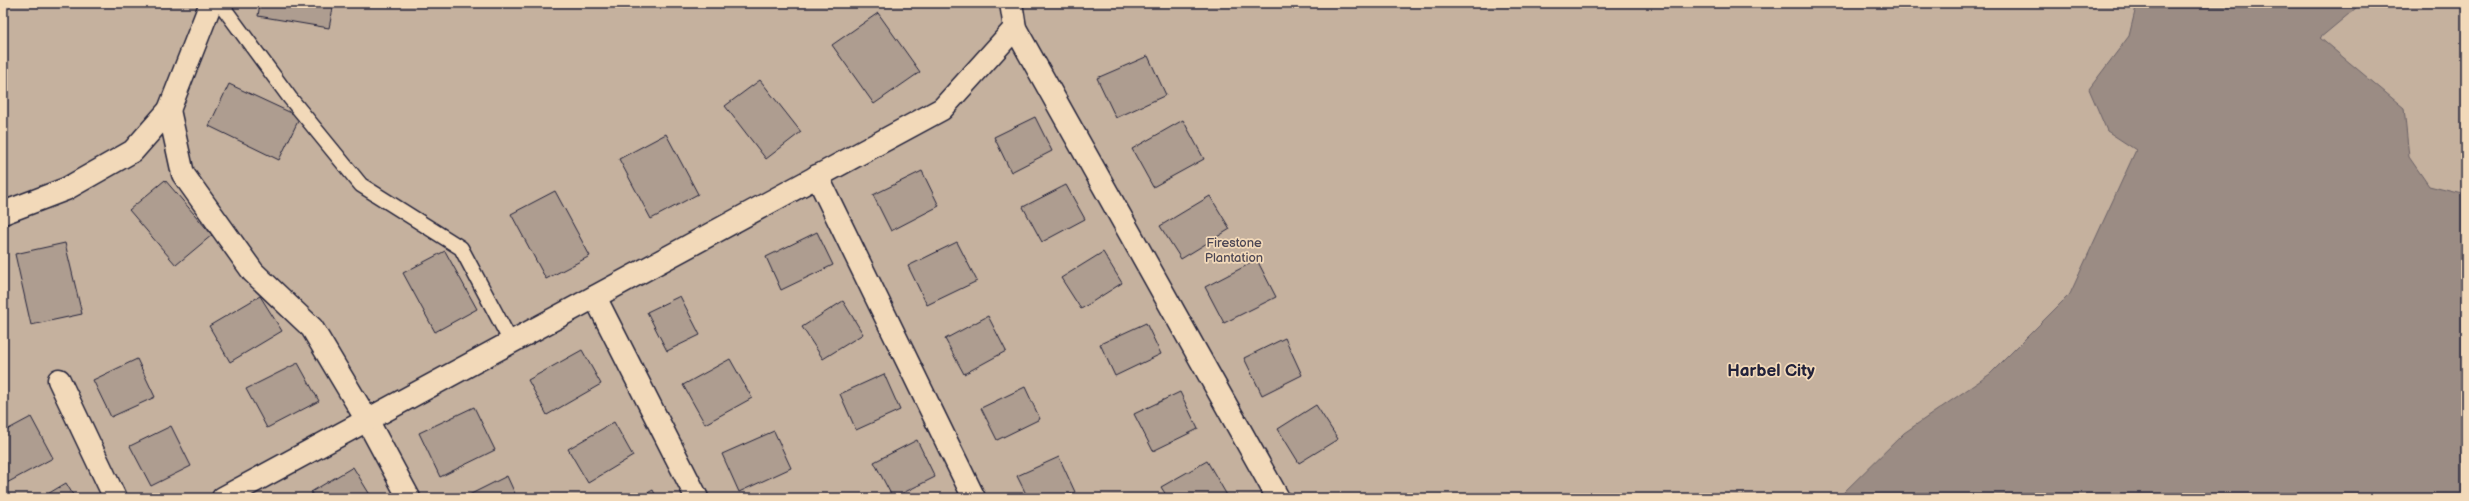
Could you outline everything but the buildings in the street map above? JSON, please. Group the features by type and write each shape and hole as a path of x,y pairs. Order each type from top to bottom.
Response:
{"street":[{"path":"3,213 66,189 132,151 169,110 211,3"},
{"path":"1011,3 1016,28 1278,498"},
{"path":"223,498 942,108 1016,28"},
{"path":"169,110 183,174 253,272 312,328 368,420 409,498"},
{"path":"817,176 974,498"},
{"path":"595,297 697,498"},
{"path":"58,380 115,498"}],"lane":[{"path":"220,3 290,98 361,185 461,248 511,342"}],"green space":[{"name":"Firestone Plantation","path":"3,3 2466,3 2466,498 3,498"}],"shaded area":[{"path":"2137,3 2362,3 2320,38 2404,108 2409,157 2429,186 2466,195 2466,498 1838,498 1904,433 1990,374 2070,294 2136,150 2107,131 2089,89 2129,36"}],"district":[{"name":"Harbel City","path":"1771,371"}]}
